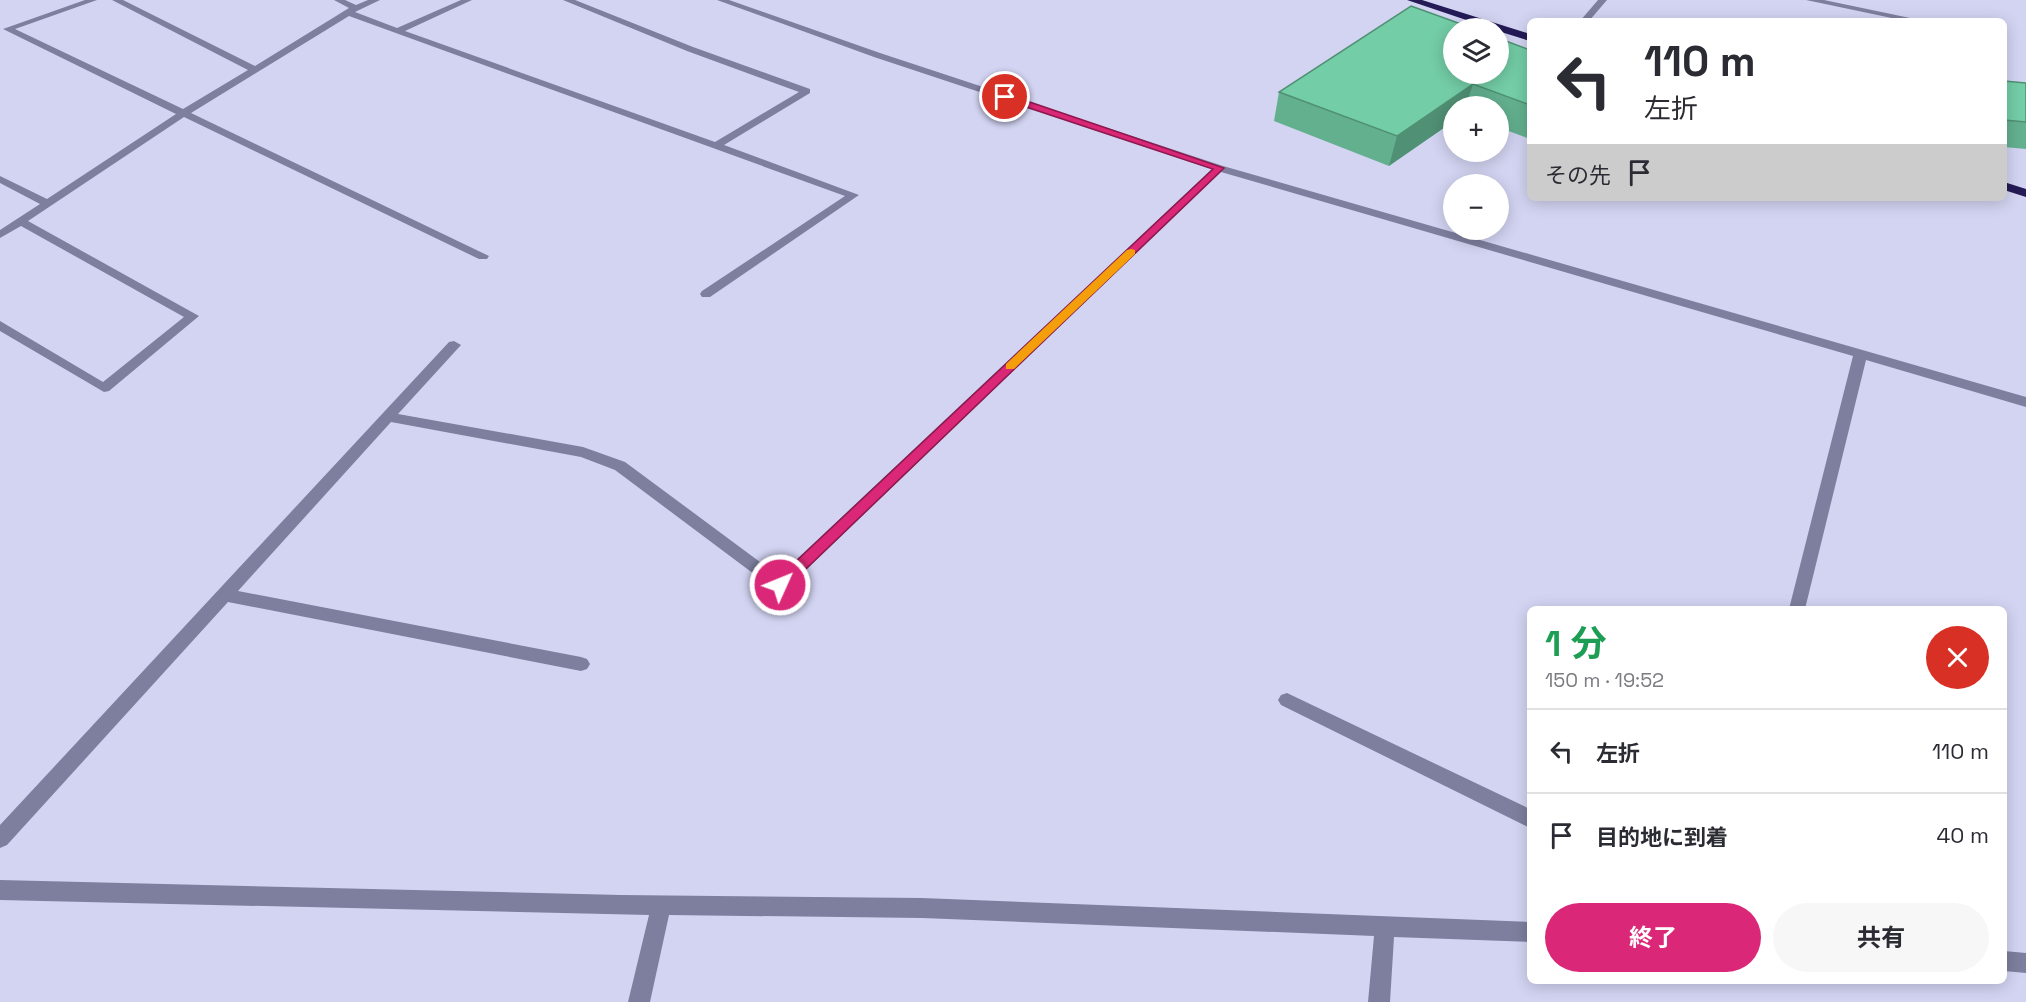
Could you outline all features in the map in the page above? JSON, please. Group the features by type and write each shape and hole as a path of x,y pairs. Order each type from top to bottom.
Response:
{"highway":[{"path":"1412,0 1527,37"},
{"path":"2007,187 2026,193"}],"street":[{"path":"93,0 7,29 483,256"},
{"path":"116,0 254,69"},
{"path":"338,0 352,11 399,30 853,195 706,294"},
{"path":"0,235 184,112 352,11 376,0"},
{"path":"399,30 468,0"},
{"path":"567,0 690,49 807,91 715,146"},
{"path":"721,0 1220,168 1860,356 2026,402"},
{"path":"1587,18 1603,0"},
{"path":"1810,0 1906,18"},
{"path":"387,417 583,452 620,466 780,585 1220,168"},
{"path":"0,178 49,204"},
{"path":"0,325 104,388 193,316 21,222"},
{"path":"0,839 454,345"},
{"path":"1798,606 1860,356"},
{"path":"225,595 581,664"},
{"path":"1287,700 1527,818"},
{"path":"0,890 661,906 922,908 1527,932"},
{"path":"639,1002 661,906"},
{"path":"1380,1002 1385,926"},
{"path":"2007,962 2026,963"}],"building":[{"path":"1411,6 1444,18 1443,84 1473,84 1455,96 1443,96 1443,105 1397,136 1279,92"},
{"path":"1509,42 1527,49 1527,104 1473,84 1509,84"},
{"path":"2007,81 2026,83 2026,122 2007,120"}],"slow traffic":[{"path":"1010,367 1131,252"}],"route":[{"path":"780,585 1220,168 1005,97"}]}
